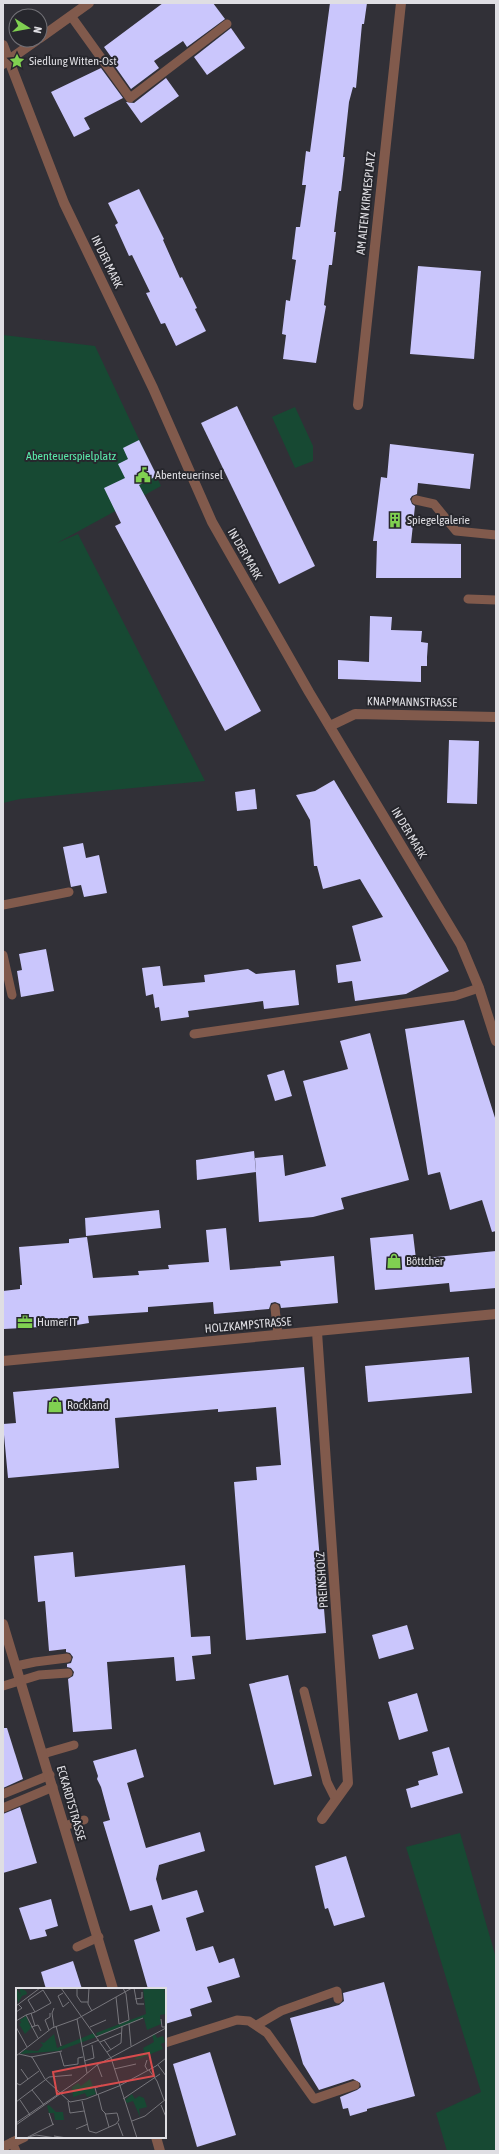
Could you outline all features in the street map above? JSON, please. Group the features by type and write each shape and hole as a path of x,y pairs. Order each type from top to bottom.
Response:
{"street":[{"path":"48,32 89,3"},
{"name":"AM ALTEN KIRMESPLATZ","path":"358,405 401,3"},
{"name":"IN DER MARK","path":"3,45 5,61 64,203 153,388 212,522 330,726 461,944 479,988 496,1041"},
{"path":"5,61 25,48"},
{"name":"KNAPMANNSTRASSE","path":"330,726 355,714 496,717"},
{"name":"HOLZKAMPSTRASSE","path":"3,1361 496,1314"},
{"name":"PREINSHOLZ","path":"317,1332 348,1783 322,1819"},
{"name":"ECKARDTSTRASSE","path":"3,1624 114,1988"},
{"path":"10,2147 23,2138"},
{"path":"156,2138 160,2151"}],"lane":[{"path":"71,16 130,98 227,24"},
{"path":"416,500 434,504 456,531 496,535"},
{"path":"468,599 496,600"},
{"path":"3,906 69,892"},
{"path":"3,955 12,994"},
{"path":"194,1034 455,996 479,988"},
{"path":"275,1308 278,1335"},
{"path":"16,1666 67,1658"},
{"path":"3,1686 20,1680 39,1676 68,1673"},
{"path":"304,1690 327,1782 336,1800"},
{"path":"43,1754 74,1744"},
{"path":"3,1794 50,1775"},
{"path":"3,1808 53,1787"},
{"path":"64,1826 84,1820"},
{"path":"77,1947 99,1937"},
{"path":"257,2025 281,2011 337,1992 338,1998"},
{"path":"166,2043 237,2020 248,2020 268,2033 314,2099 355,2085"}],"green space":[{"name":"Abenteuerspielplatz","path":"3,335 95,346 161,486 57,543 78,534 205,781 20,799 3,803"},
{"path":"295,407 313,446 313,461 295,468 272,417"},
{"path":"460,1833 496,1958 496,2151 447,2151 436,2113 481,2092 406,1847"}],"building":[{"path":"163,3 213,3 225,19 187,47 183,41 154,61 159,68 131,89 112,62 114,61 104,47"},
{"path":"330,3 367,3 364,24 362,24 356,88 353,87 349,102 343,157 345,157 334,232 336,232 332,265 329,265 324,305 326,306 316,363 283,359 286,335 282,334 286,300 290,301 296,260 292,259 296,227 300,227 306,185 302,185 306,151 310,152"},
{"path":"231,28 245,48 207,75 194,57"},
{"path":"101,68 123,98 84,118 90,129 74,137 51,92"},
{"path":"166,78 179,96 141,123 126,102 134,103"},
{"path":"139,189 164,239 163,240 180,278 182,277 197,308 195,309 206,331 176,346 165,323 161,324 146,293 150,292 132,255 129,256 115,225 118,223 108,203"},
{"path":"418,266 481,271 474,359 410,354"},
{"path":"237,406 315,566 279,584 201,423"},
{"path":"139,440 157,476 139,485 261,711 225,731 115,526 121,523 104,488 125,478 118,464 128,459 123,448"},
{"name":"Spiegelgalerie","path":"390,444 474,454 470,489 418,483 417,494 412,496 410,499 412,504 415,506 411,543 461,544 461,578 376,578 377,541 373,541 381,477 387,478"},
{"path":"370,616 392,617 391,630 422,631 421,642 428,643 427,666 421,666 421,682 338,679 338,660 369,662"},
{"path":"449,740 479,741 477,804 447,803"},
{"path":"334,780 449,971 406,994 355,1001 352,981 338,983 336,965 361,961 352,926 383,917 360,879 323,889 317,866 314,866 310,820 296,795 315,791"},
{"path":"255,789 257,809 237,811 235,792"},
{"path":"83,843 86,858 99,855 107,893 84,897 81,885 71,887 63,847"},
{"path":"46,949 54,991 21,997 17,971 22,970 19,954"},
{"path":"160,966 163,986 205,982 204,975 248,969 256,974 295,970 299,1005 264,1009 263,1001 188,1011 189,1017 161,1021 159,1007 155,1008 153,994 146,996 142,968"},
{"path":"464,1020 496,1121 496,1231 492,1232 482,1200 450,1210 440,1172 428,1175 405,1029"},
{"path":"370,1033 409,1180 341,1198 344,1209 313,1217 259,1222 255,1158 283,1155 285,1176 326,1166 303,1081 348,1069 340,1041"},
{"path":"284,1070 292,1096 275,1101 267,1075"},
{"path":"254,1151 256,1172 197,1180 196,1160"},
{"path":"159,1210 161,1228 86,1236 85,1218"},
{"path":"226,1228 230,1270 281,1266 280,1261 334,1256 338,1303 281,1308 280,1304 275,1302 271,1303 269,1309 214,1314 213,1302 148,1307 148,1312 88,1316 89,1323 77,1325 4,1329 3,1291 20,1289 20,1285 22,1285 19,1247 69,1243 69,1239 87,1237 93,1278 139,1275 138,1271 169,1269 168,1265 209,1262 206,1230"},
{"path":"413,1234 416,1259 496,1251 496,1288 450,1292 449,1283 375,1290 370,1238"},
{"path":"469,1357 472,1393 368,1402 365,1366"},
{"path":"304,1367 326,1633 246,1640 234,1482 257,1480 256,1467 281,1465 276,1407 218,1412 218,1409 115,1418 119,1468 8,1478 3,1424 16,1423 13,1392"},
{"path":"73,1552 75,1577 185,1565 191,1637 210,1636 211,1654 192,1656 195,1679 176,1681 174,1657 107,1662 112,1729 73,1732 68,1679 73,1676 74,1672 71,1668 67,1667 67,1664 71,1663 73,1657 70,1653 66,1652 66,1649 49,1651 45,1601 38,1602 34,1556"},
{"path":"407,1625 414,1649 379,1659 372,1635"},
{"path":"288,1675 312,1776 274,1785 249,1684"},
{"path":"417,1693 428,1731 399,1740 388,1702"},
{"path":"3,1728 7,1728 23,1779 3,1788"},
{"path":"449,1747 463,1793 411,1808 406,1789 419,1785 418,1781 438,1775 432,1752"},
{"path":"136,1749 144,1777 127,1783 146,1848 200,1832 205,1851 159,1865 156,1879 162,1900 197,1890 204,1912 186,1918 196,1951 213,1946 219,1963 234,1958 240,1977 207,1987 212,2002 190,2009 192,2016 166,2024 166,1988 148,1988 134,1940 160,1931 152,1905 130,1911 103,1822 110,1820 93,1761"},
{"path":"20,1807 37,1863 3,1873 3,1814"},
{"path":"346,1856 365,1917 334,1926 328,1908 325,1909 315,1866"},
{"path":"51,1899 58,1926 45,1930 47,1936 30,1940 19,1908"},
{"path":"73,1961 82,1988 46,1988 41,1972"},
{"path":"384,1982 415,2096 367,2109 367,2111 350,2116 348,2108 343,2109 340,2097 357,2090 361,2087 360,2083 353,2079 319,2090 303,2064 290,2018 339,2005 344,2001 343,1993"},
{"path":"210,2052 236,2135 197,2147 173,2064"}],"place":[{"name":"Siedlung Witten-Ost","path":"17,61"},
{"name":"Abenteuerinsel","path":"143,475"},
{"name":"Spiegelgalerie","path":"395,520"},
{"name":"Böttcher","path":"394,1261"},
{"name":"Humer IT","path":"25,1322"},
{"name":"Rockland","path":"55,1405"}]}
